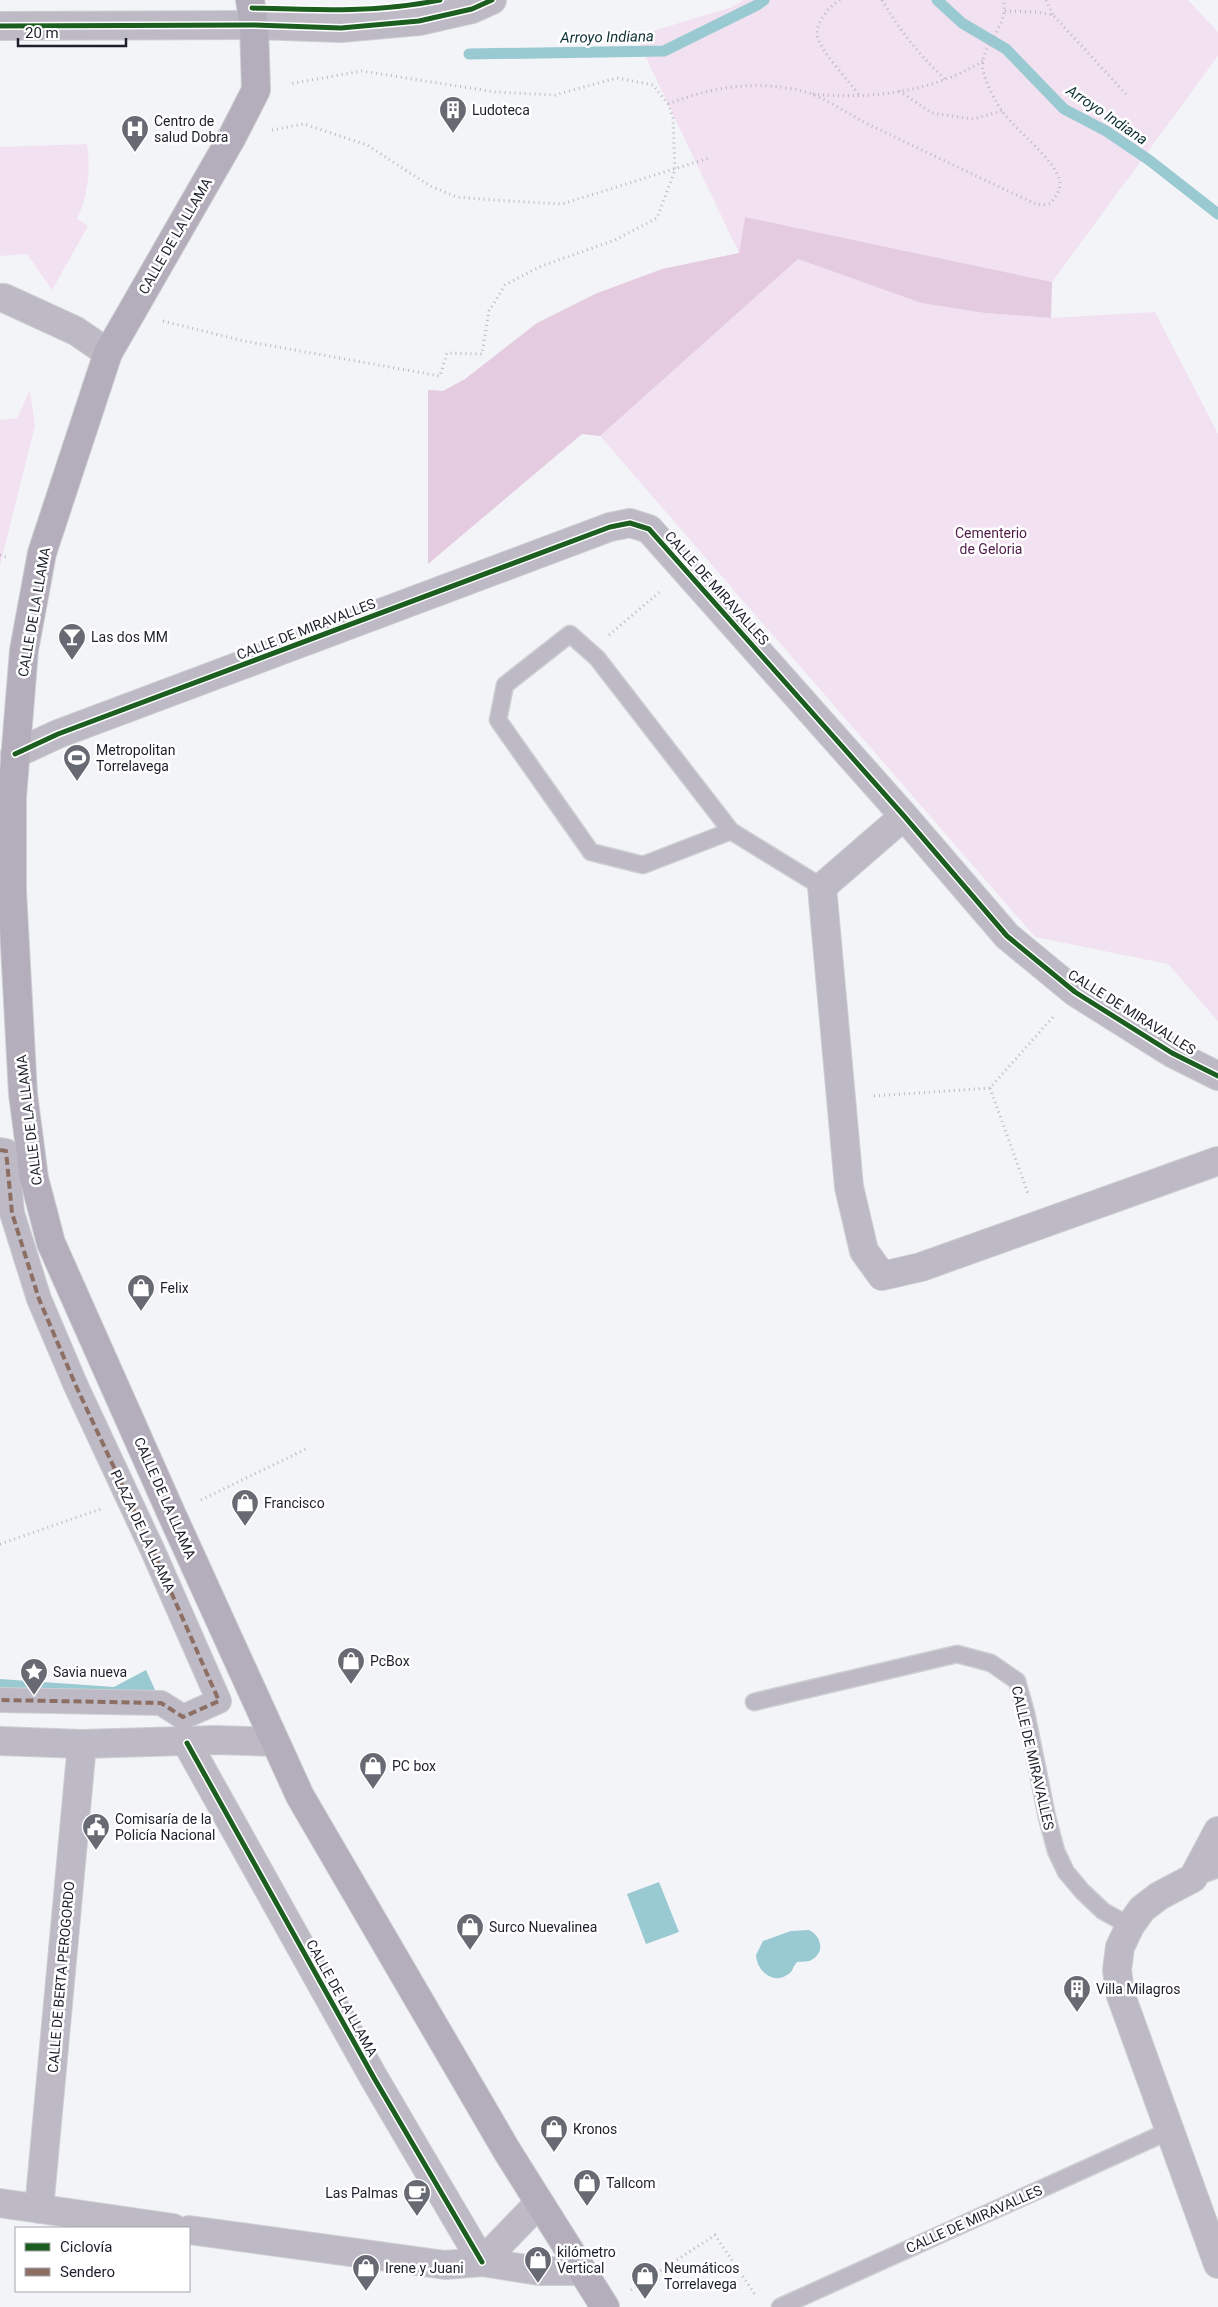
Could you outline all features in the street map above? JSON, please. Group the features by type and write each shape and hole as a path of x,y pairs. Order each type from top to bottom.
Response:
{"main road":[{"name":"CALLE DE LA LLAMA","path":"252,12 256,90 232,137 108,353 42,553 24,650 6,848 14,933 24,1094 34,1178 51,1244 300,1796 539,2203 605,2307"}],"street":[{"path":"0,26 252,12 341,28 419,22 472,9 492,0"},
{"path":"0,298 4,298 76,331 108,353"},
{"name":"CALLE DE MIRAVALLES","path":"15,754 58,734 610,527 630,523 649,528 904,816 1007,936 1075,992 1172,1053 1218,1076"},
{"path":"904,816 822,887 849,1187 864,1251 882,1276 920,1266 1218,1161"},
{"name":"PLAZA DE LA LLAMA","path":"0,1150 6,1151 12,1212 39,1298 76,1386 153,1551 219,1701 183,1716 161,1703 0,1700"},
{"path":"0,1741 82,1744 187,1743 216,1740 275,1742"},
{"name":"CALLE DE LA LLAMA","path":"187,1743 374,2078 482,2262"},
{"name":"CALLE DE BERTA PEROGORDO","path":"39,2209 82,1744"},
{"path":"1218,1831 1205,1873 1148,1904 1130,1926 1120,1947 1116,1970 1120,1993 1218,2264"},
{"path":"0,2203 166,2227"},
{"path":"482,2262 539,2203"},
{"path":"190,2230 445,2265 482,2262 539,2271 582,2271"}],"lane":[{"path":"730,831 643,865 591,852 498,720 504,684 570,634 590,652 730,831 822,887"},
{"name":"CALLE DE MIRAVALLES","path":"754,1702 958,1654 991,1664 1017,1681 1026,1713 1047,1817 1056,1851 1066,1872 1082,1892 1103,1910 1130,1926"},
{"name":"CALLE DE MIRAVALLES","path":"780,2307 1169,2131"}],"path":[{"path":"840,0 834,4 819,22 817,36 824,50 860,95"},
{"path":"882,0 907,39 922,57 946,80"},
{"path":"810,93 847,114 1038,205 1050,204 1058,193 1060,182 1057,174 1050,163 1002,111 986,78 983,61 1000,28 1005,11 1004,0"},
{"path":"1046,0 1053,15 1126,94"},
{"path":"1005,11 1036,12 1053,15"},
{"path":"668,104 698,92 729,86 758,86 842,97 921,88 946,80 983,61"},
{"path":"131,313 244,341 440,376 447,353 482,354 489,311 505,285 539,267 615,240 657,218 675,170 673,118 668,104 653,85 617,78 554,95 495,92 362,71 256,90"},
{"path":"898,91 932,113 973,119 1002,111"},
{"path":"232,137 304,124 367,145 430,186 457,197 562,204 709,158"},
{"path":"590,652 687,569"},
{"path":"842,1098 990,1088 1075,992"},
{"path":"990,1088 1039,1225"},
{"path":"172,1515 308,1448"},
{"path":"0,1544 102,1509"},
{"path":"629,2292 716,2235 758,2299"}],"green space":[{"path":"743,0 1188,0 1218,32 1218,56 1052,282 745,217 739,253 639,43 653,31 732,7"},
{"path":"87,144 88,182 84,201 77,219 88,226 52,290 27,254 0,256 0,147"},
{"name":"Cementerio de Geloria","path":"798,259 921,303 985,313 1051,318 1155,312 1218,434 1218,1021 1168,964 1035,937 600,436"},
{"path":"30,390 35,426 0,566 0,420 17,418"}],"shaded area":[{"path":"745,217 1052,282 1051,318 985,313 921,303 798,259 600,436 582,434 428,564 428,390 443,391 465,379 537,323 595,294 662,269 739,253"}],"water":[{"path":"146,1670 161,1703 0,1700 0,1679 114,1687"},
{"path":"659,1882 679,1932 646,1944 627,1894"},
{"path":"809,1930 819,1940 820,1948 817,1956 809,1961 797,1962 791,1972 779,1978 773,1978 763,1972 756,1955 763,1941 791,1931"}],"waterway":[{"name":"Arroyo Indiana","path":"469,54 664,51 764,0"},
{"name":"Arroyo Indiana","path":"937,0 962,23 1006,49 1064,109 1106,131 1149,160 1218,214"}],"marked path":[{"path":"0,1150 6,1151 12,1213 39,1299 76,1386 153,1551 219,1701 183,1717 161,1703 0,1700"}],"cycle path":[{"path":"252,8 369,9 440,0"},
{"path":"0,26 254,25 341,28 419,21 472,9 492,0"},
{"path":"15,754 58,734 610,527 630,523 649,529 904,816 1007,936 1075,992 1172,1053 1218,1076"},
{"path":"187,1743 374,2078 482,2262"}],"place":[{"name":"Ludoteca","path":"453,134"},
{"name":"Centro de salud Dobra","path":"135,153"},
{"name":"Las dos MM","path":"72,661"},
{"name":"Metropolitan Torrelavega","path":"77,782"},
{"name":"Felix","path":"141,1312"},
{"name":"Francisco","path":"245,1527"},
{"name":"PcBox","path":"351,1685"},
{"name":"Savia nueva","path":"34,1696"},
{"name":"PC box","path":"373,1790"},
{"name":"Comisaría de la Policía Nacional","path":"96,1851"},
{"name":"Surco Nuevalinea","path":"470,1951"},
{"name":"Villa Milagros","path":"1077,2013"},
{"name":"Kronos","path":"554,2153"},
{"name":"Tallcom","path":"587,2207"},
{"name":"Las Palmas","path":"417,2217"},
{"name":"kilómetro Vertical","path":"538,2284"},
{"name":"Irene y Juani","path":"366,2292"},
{"name":"Neumáticos Torrelavega","path":"645,2300"}]}
